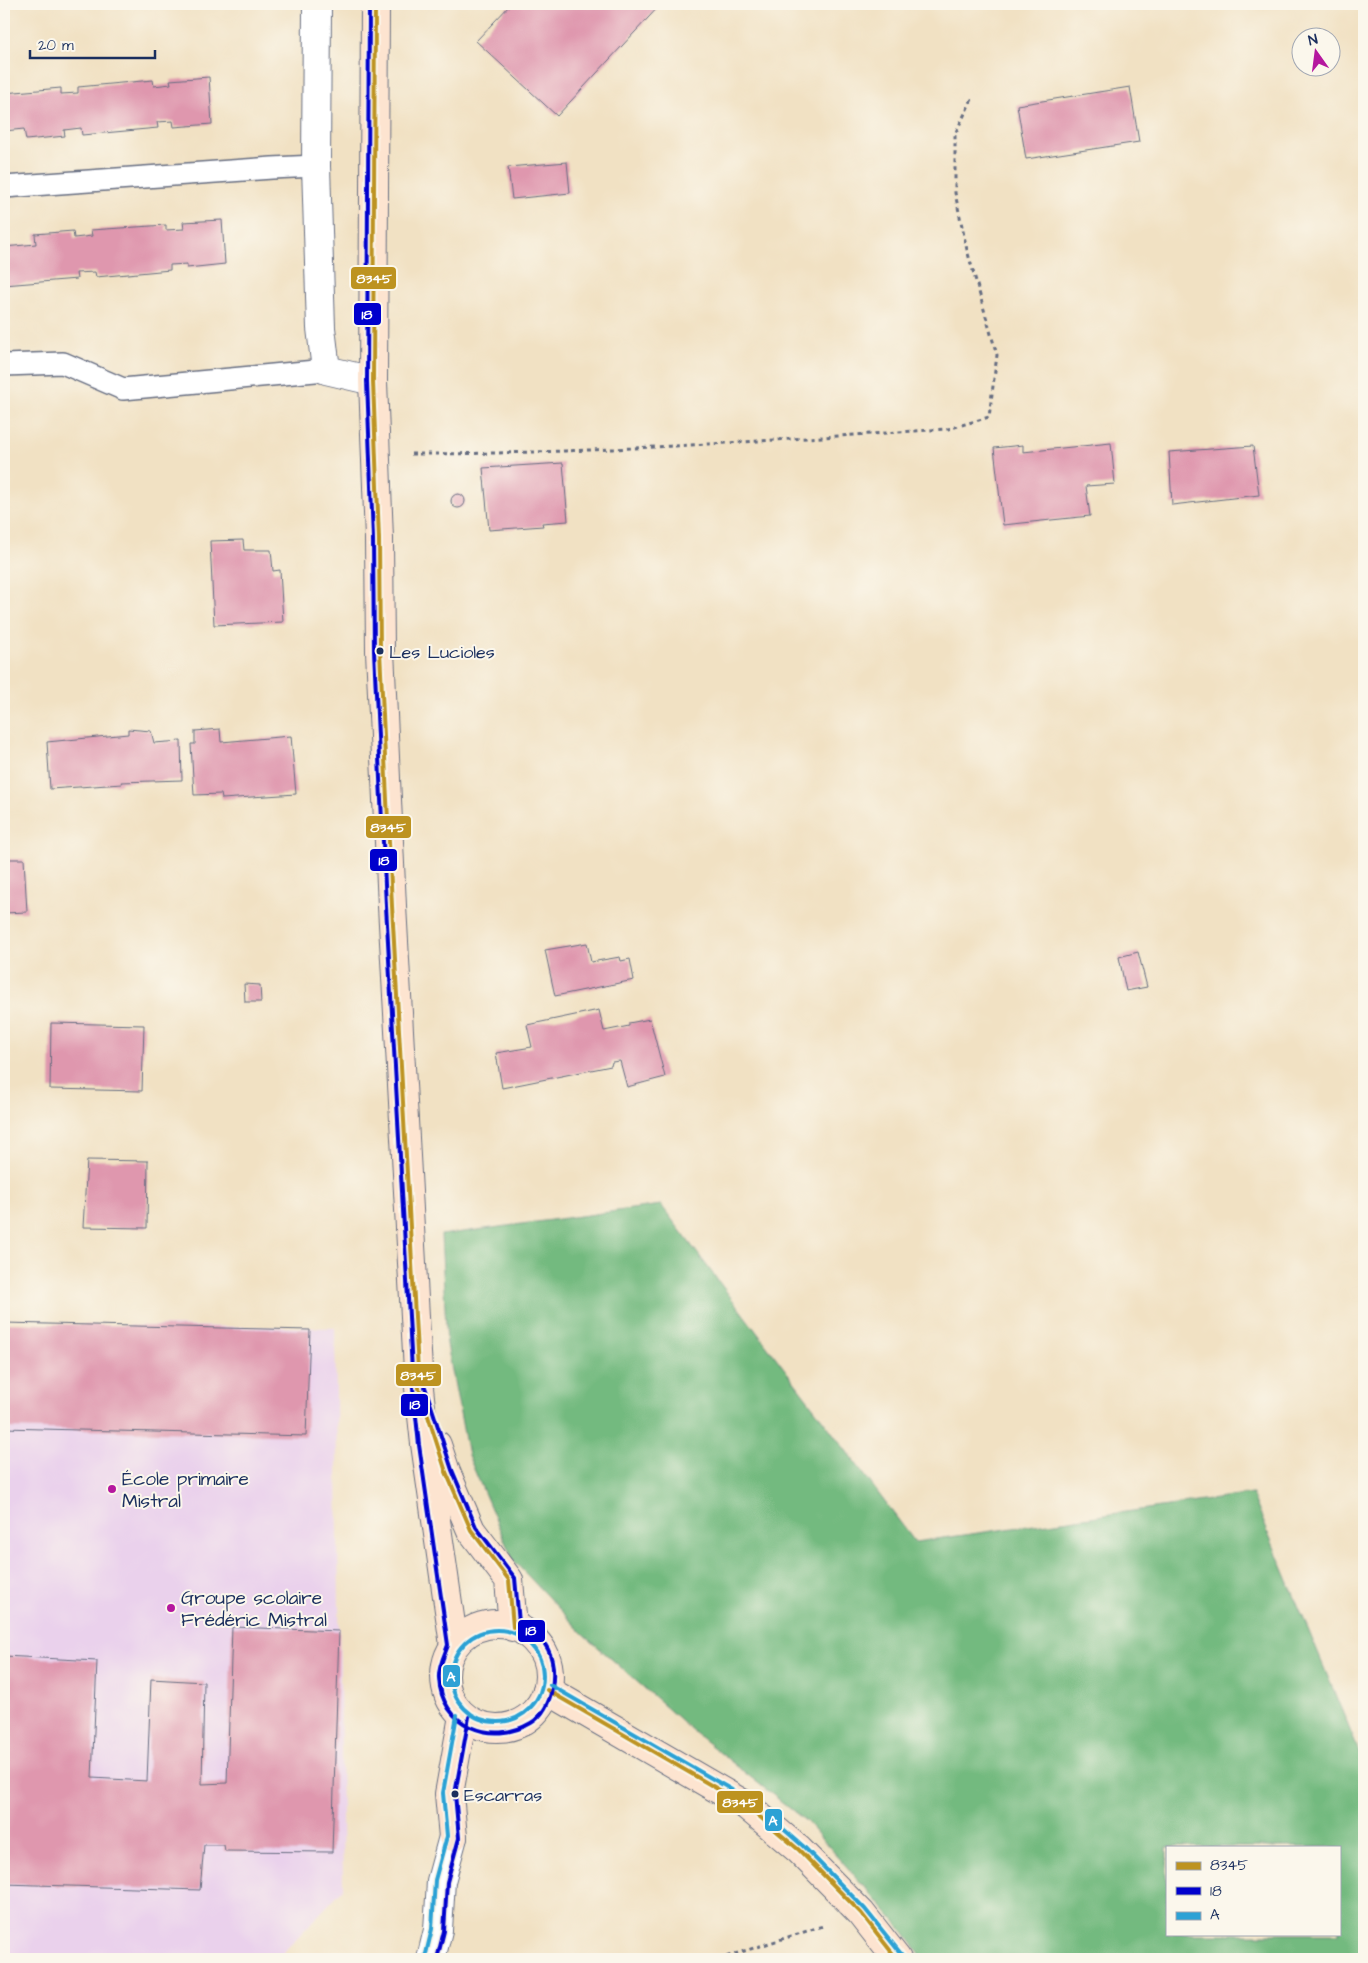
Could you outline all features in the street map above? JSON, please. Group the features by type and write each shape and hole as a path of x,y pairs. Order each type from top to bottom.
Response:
{"main road":[{"path":"375,4 374,381 380,651 419,1388 425,1444 454,1645"},
{"path":"419,1388 446,1472 471,1530 509,1580 513,1626"},
{"path":"498,1623 513,1626 527,1633 545,1654 549,1679 547,1690 536,1710 524,1720 510,1726 495,1728 481,1725 463,1716 451,1701 444,1677 447,1660 454,1645 466,1633 481,1626 498,1623"},
{"path":"547,1690 747,1806 799,1850 861,1913 897,1958"},
{"path":"453,1837 449,1794 463,1716"}],"street":[{"path":"317,4 316,166 321,328 326,370 374,381"},
{"path":"432,1959 438,1930 441,1881 453,1837"}],"lane":[{"path":"4,187 316,166"},
{"path":"4,365 63,362 123,389 326,370"}],"path":[{"path":"375,454 458,454 918,431 948,429 989,417 997,355 966,250 955,192 955,134 972,99"},
{"path":"719,1959 861,1913"}],"shaded area":[{"name":"Groupe scolaire Frédéric Mistral","path":"4,1324 335,1328 343,1889 277,1959 4,1959"}],"green space":[{"path":"661,1205 915,1542 1252,1494 1364,1764 1364,1959 924,1959 895,1921 807,1822 694,1732 581,1632 513,1560 468,1455 447,1344 441,1235"}],"building":[{"path":"511,4 661,4 557,116 476,41"},
{"path":"209,77 212,124 174,127 173,121 157,122 158,128 82,135 81,128 64,130 65,136 26,140 24,129 4,131 4,93 61,88 61,94 78,93 78,87 153,80 154,86 171,84 170,80"},
{"path":"1130,87 1139,142 1026,159 1017,105"},
{"path":"567,162 570,193 512,199 508,167"},
{"path":"222,220 225,264 187,268 187,264 170,265 170,270 96,277 95,272 76,273 77,279 4,285 4,247 36,244 35,234 73,231 74,238 92,236 91,230 166,225 166,230 184,229 183,222"},
{"path":"1111,443 1115,484 1086,486 1090,516 1003,525 994,448 1023,445 1023,452"},
{"path":"1253,446 1259,495 1172,505 1169,452"},
{"path":"563,463 568,521 542,523 543,526 489,530 483,468"},
{"path":"455,494 461,494 465,501 461,508 455,508 451,504 451,498"},
{"path":"243,540 244,550 271,550 273,571 280,570 283,622 214,625 210,541"},
{"path":"128,729 151,731 154,743 181,741 182,780 121,782 122,784 50,789 47,742 128,734"},
{"path":"220,729 221,742 291,736 296,794 222,799 221,794 194,795 191,744 195,744 195,731"},
{"path":"4,859 24,859 27,912 4,913"},
{"path":"587,943 591,962 620,957 621,961 630,959 634,980 555,996 545,950"},
{"path":"1138,952 1147,987 1126,991 1119,957"},
{"path":"244,984 260,985 261,1002 245,1002"},
{"path":"599,1010 604,1031 650,1019 665,1077 627,1087 620,1061 612,1062 611,1066 502,1088 496,1053 532,1047 527,1025"},
{"path":"51,1023 144,1025 142,1091 50,1089"},
{"path":"87,1160 148,1161 147,1228 83,1227"},
{"path":"4,1323 310,1330 306,1436 4,1428"},
{"path":"232,1627 339,1631 332,1852 225,1851 224,1845 204,1845 200,1890 4,1884 4,1656 97,1661 92,1778 147,1781 151,1679 204,1682 202,1784 227,1783"}],"transit line":[{"name":"18","path":"369,4 367,381 373,539 374,651 413,1388 419,1445 448,1645 439,1674 442,1695 449,1709 471,1727 485,1732 516,1730 535,1720 548,1703 553,1677 551,1658 548,1649 537,1635 519,1623 515,1578 476,1527 452,1470 425,1387"},
{"name":"8345","path":"375,4 373,381 379,539 380,651 419,1388 446,1472 471,1530 509,1580 513,1627"},
{"name":"A","path":"497,1630 514,1634 529,1644 539,1659 543,1676 539,1693 529,1708 514,1718 497,1722 480,1718 465,1708 455,1693 451,1676 455,1659 465,1644 480,1634 497,1630"},
{"name":"A","path":"550,1685 751,1801 803,1846 865,1909 902,1955"},
{"name":"8345","path":"547,1690 747,1806 799,1850 861,1913 897,1959"},
{"name":"A","path":"425,1958 432,1929 435,1880 447,1836 443,1793 457,1715"},
{"name":"18","path":"437,1959 444,1931 447,1882 459,1838 455,1794 469,1717"}],"place":[{"name":"Les Lucioles","path":"380,651"},
{"name":"École primaire Mistral","path":"112,1489"},
{"name":"Groupe scolaire Frédéric Mistral","path":"171,1608"},
{"name":"Escarras","path":"455,1794"}]}
